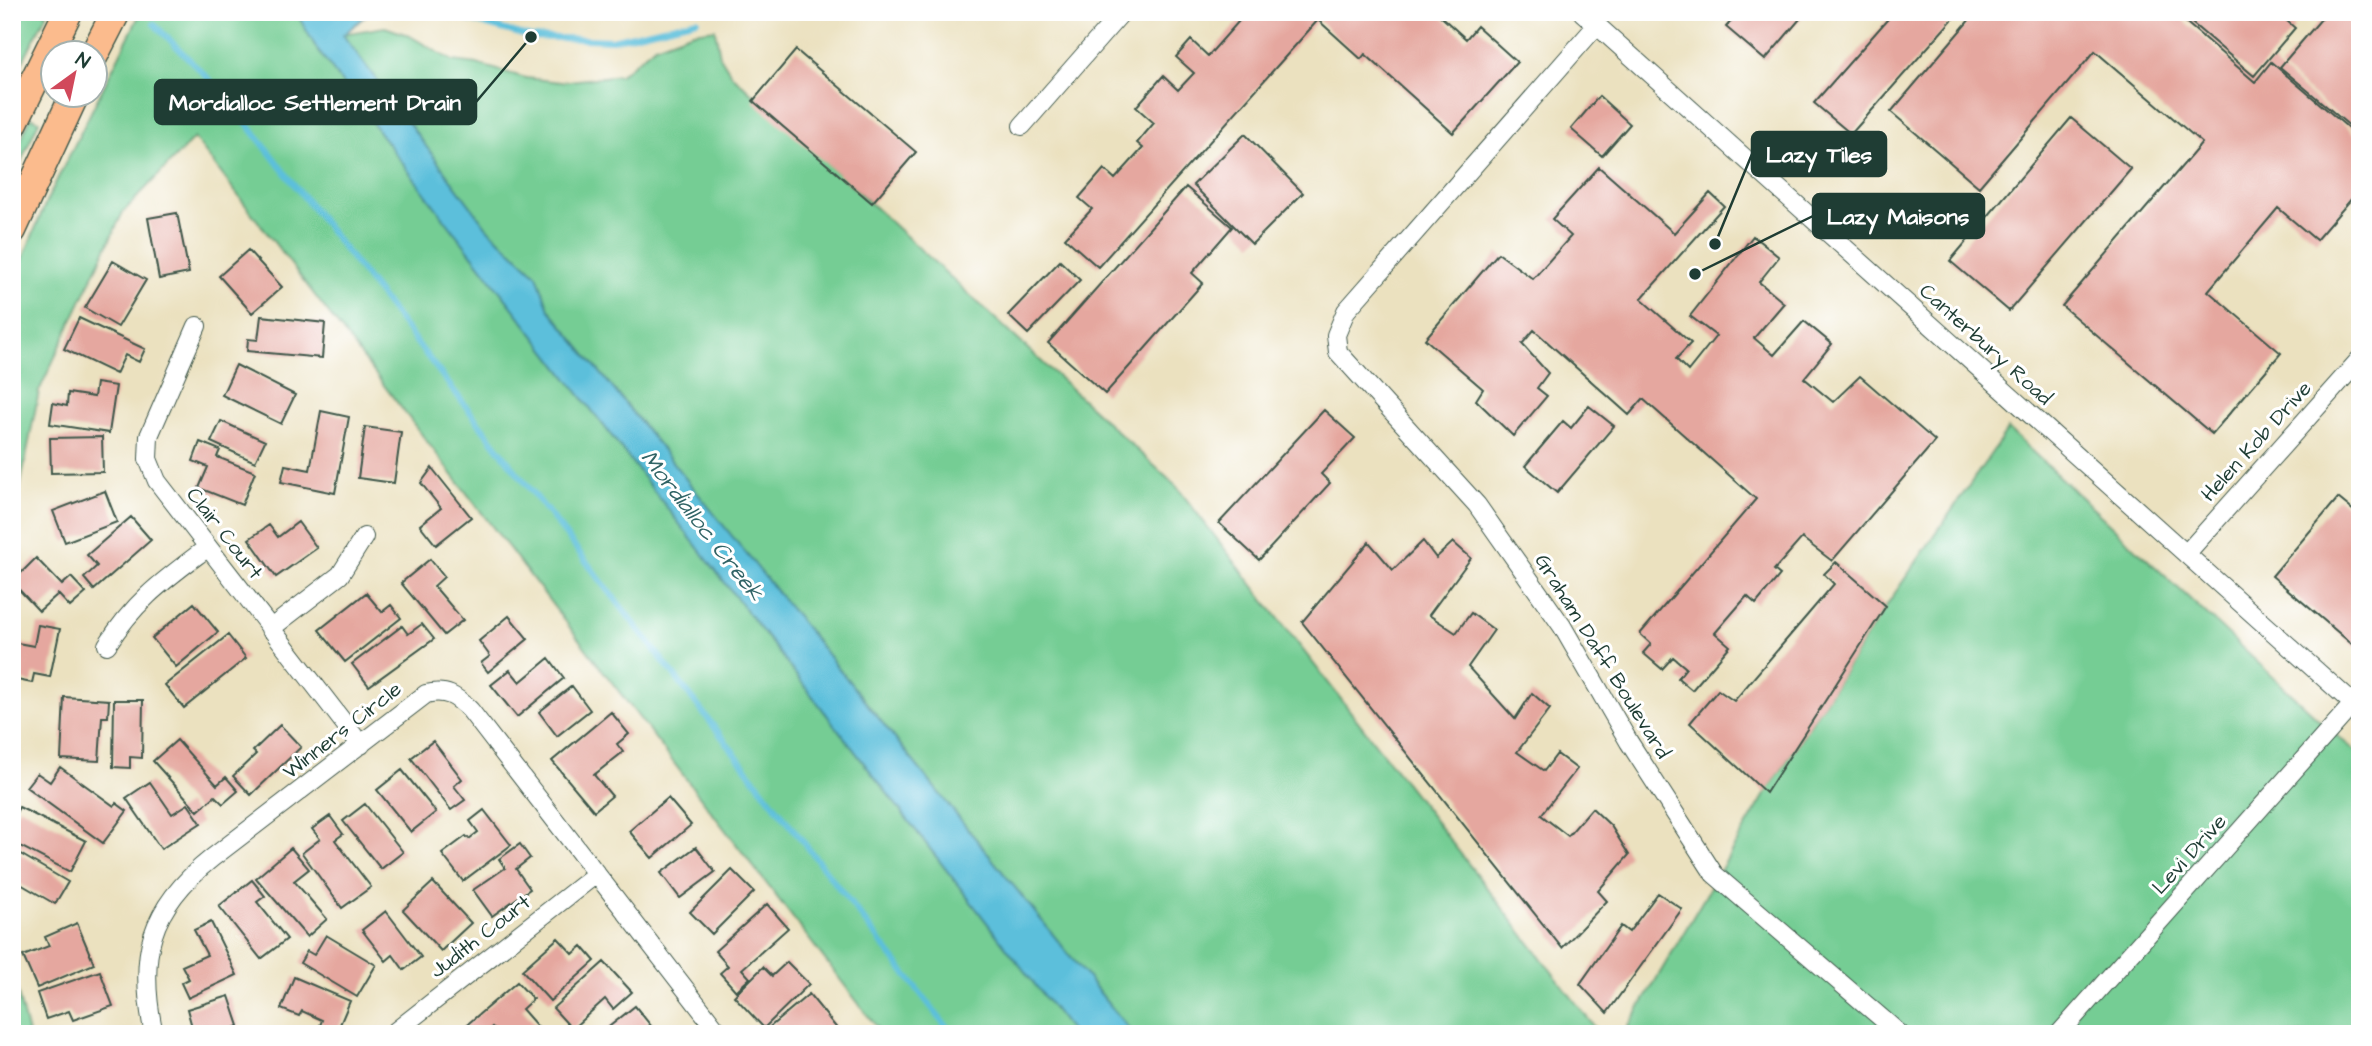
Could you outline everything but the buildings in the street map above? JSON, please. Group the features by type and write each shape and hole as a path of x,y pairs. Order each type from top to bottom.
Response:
{"main road":[{"path":"12,126 68,12"},
{"path":"103,38 116,12"},
{"path":"12,230 69,108"}],"street":[{"path":"1022,126 1122,12"},
{"name":"Canterbury Road","path":"1582,12 2356,707"},
{"name":"Graham Daff Boulevard","path":"1597,25 1346,311 1336,335 1338,352 1477,505 1562,626 1629,742 1714,874 1900,1034"},
{"name":"Clair Court","path":"197,326 149,436 148,459 157,481 361,745"},
{"name":"Helen Kob Drive","path":"2186,554 2360,359"},
{"path":"270,629 340,575 364,537"},
{"path":"107,645 123,620 145,596 208,547"},
{"name":"Winners Circle","path":"154,1034 148,1007 147,962 161,914 175,894 191,875 426,694 437,691 449,692 470,710 720,1034"},
{"name":"Levi Drive","path":"2059,1034 2356,707"},
{"name":"Judith Court","path":"392,1034 596,874"}],"green space":[{"path":"12,12 48,12 12,82"},
{"path":"141,12 296,12 317,49 449,225 1073,1034 882,1034 194,138 123,212 39,391 12,528 12,285 47,200 93,108 108,108 108,78"},
{"path":"385,27 408,35 453,61 477,64 526,78 561,82 620,75 655,46 693,32 715,29 720,56 731,74 1176,486 1600,1034 1133,1034 549,309 537,275 487,228 342,34"},
{"path":"31,117 39,121 12,182 12,159"},
{"path":"2008,429 2360,755 2360,1034 1624,1034 1766,793 1886,606"},
{"path":"12,971 28,1034 12,1034"}],"water":[{"name":"Mordialloc Creek","path":"296,12 370,12 343,35 487,228 537,275 549,309 1133,1034 1073,1034 449,225 317,49"}],"waterway":[{"path":"439,12 531,37 612,40 697,20"},
{"path":"154,24 211,81"},
{"path":"221,90 952,1034"}],"place":[{"name":"Mordialloc Settlement Drain","path":"531,37"},
{"name":"Lazy Tiles","path":"1715,244"},
{"name":"Lazy Maisons","path":"1695,274"}]}
